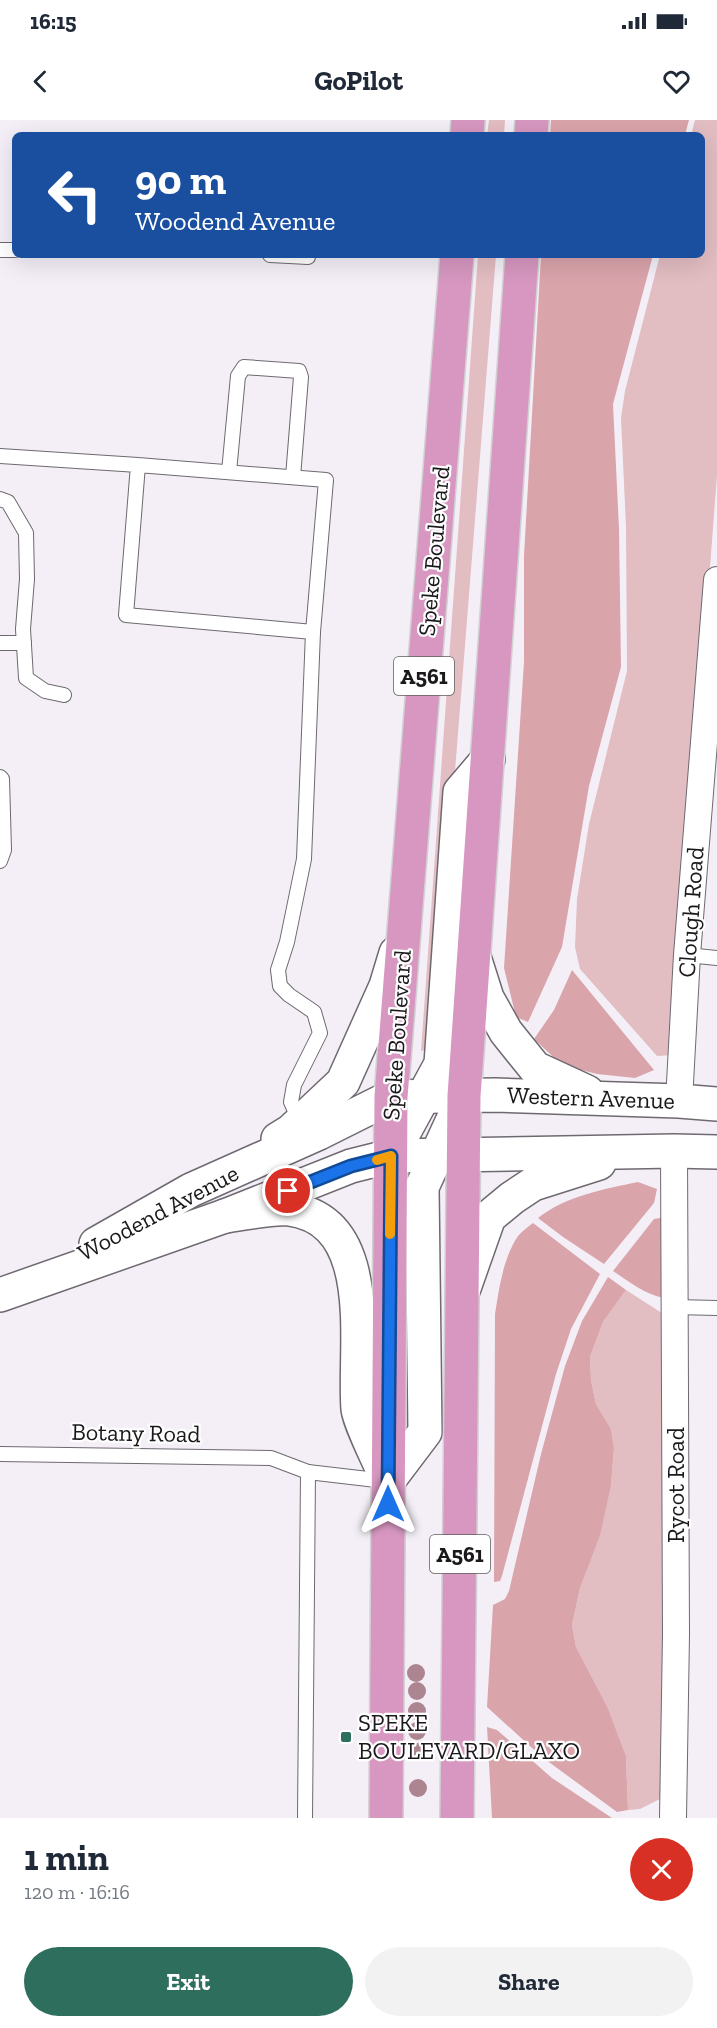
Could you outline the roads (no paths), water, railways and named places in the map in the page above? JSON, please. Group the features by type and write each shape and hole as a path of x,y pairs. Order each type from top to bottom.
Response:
{"highway":[{"name":"Speke Boulevard","path":"386,1818 391,1097 457,258"},
{"name":"A561","path":"457,1818 463,1291 451,1156 464,1096 522,258"}],"street":[{"name":"Clough Road","path":"679,1101 687,955 717,580"},
{"name":"A561","path":"391,1156 441,1064 460,792 488,759"},
{"path":"190,1190 291,1131 343,1082 386,986 404,926"},
{"path":"474,956 486,998 506,1032 535,1068 575,1088 605,1099"},
{"name":"Western Avenue","path":"391,1097 495,1095 717,1104"},
{"name":"Woodend Avenue","path":"12,1290 190,1190 319,1133 391,1097"},
{"name":"Rycot Road","path":"673,1818 676,1634 674,1151"},
{"path":"463,1291 489,1217 512,1197 533,1184 574,1170 642,1152"},
{"name":"Western Avenue","path":"451,1156 717,1152"},
{"name":"Woodend Avenue","path":"12,1290 225,1216 351,1166 391,1156 451,1156"},
{"name":"A561","path":"388,1481 425,1432 423,1187 451,1156"},
{"path":"225,1216 288,1209 315,1216 338,1235 353,1270 359,1362 358,1411 388,1481"}],"lane":[{"path":"230,472 238,376 244,367 299,371 301,377 293,477"},
{"path":"0,456 326,480 312,632 304,858 278,970 280,986 314,1012 320,1033 294,1085 291,1102 300,1122"},
{"path":"138,465 126,615 312,632"},
{"path":"0,499 8,502 26,533 27,579 23,629 26,678 45,691 64,695"},
{"path":"0,644 24,643"},
{"path":"0,777 2,779 4,850 0,861"},
{"path":"687,955 717,958"},
{"path":"675,1306 717,1308"},
{"name":"Botany Road","path":"0,1454 271,1458 308,1472 388,1481"},
{"path":"305,1818 308,1472"}],"place":[{"name":"SPEKE BOULEVARD/GLAXO","path":"346,1737"}]}
